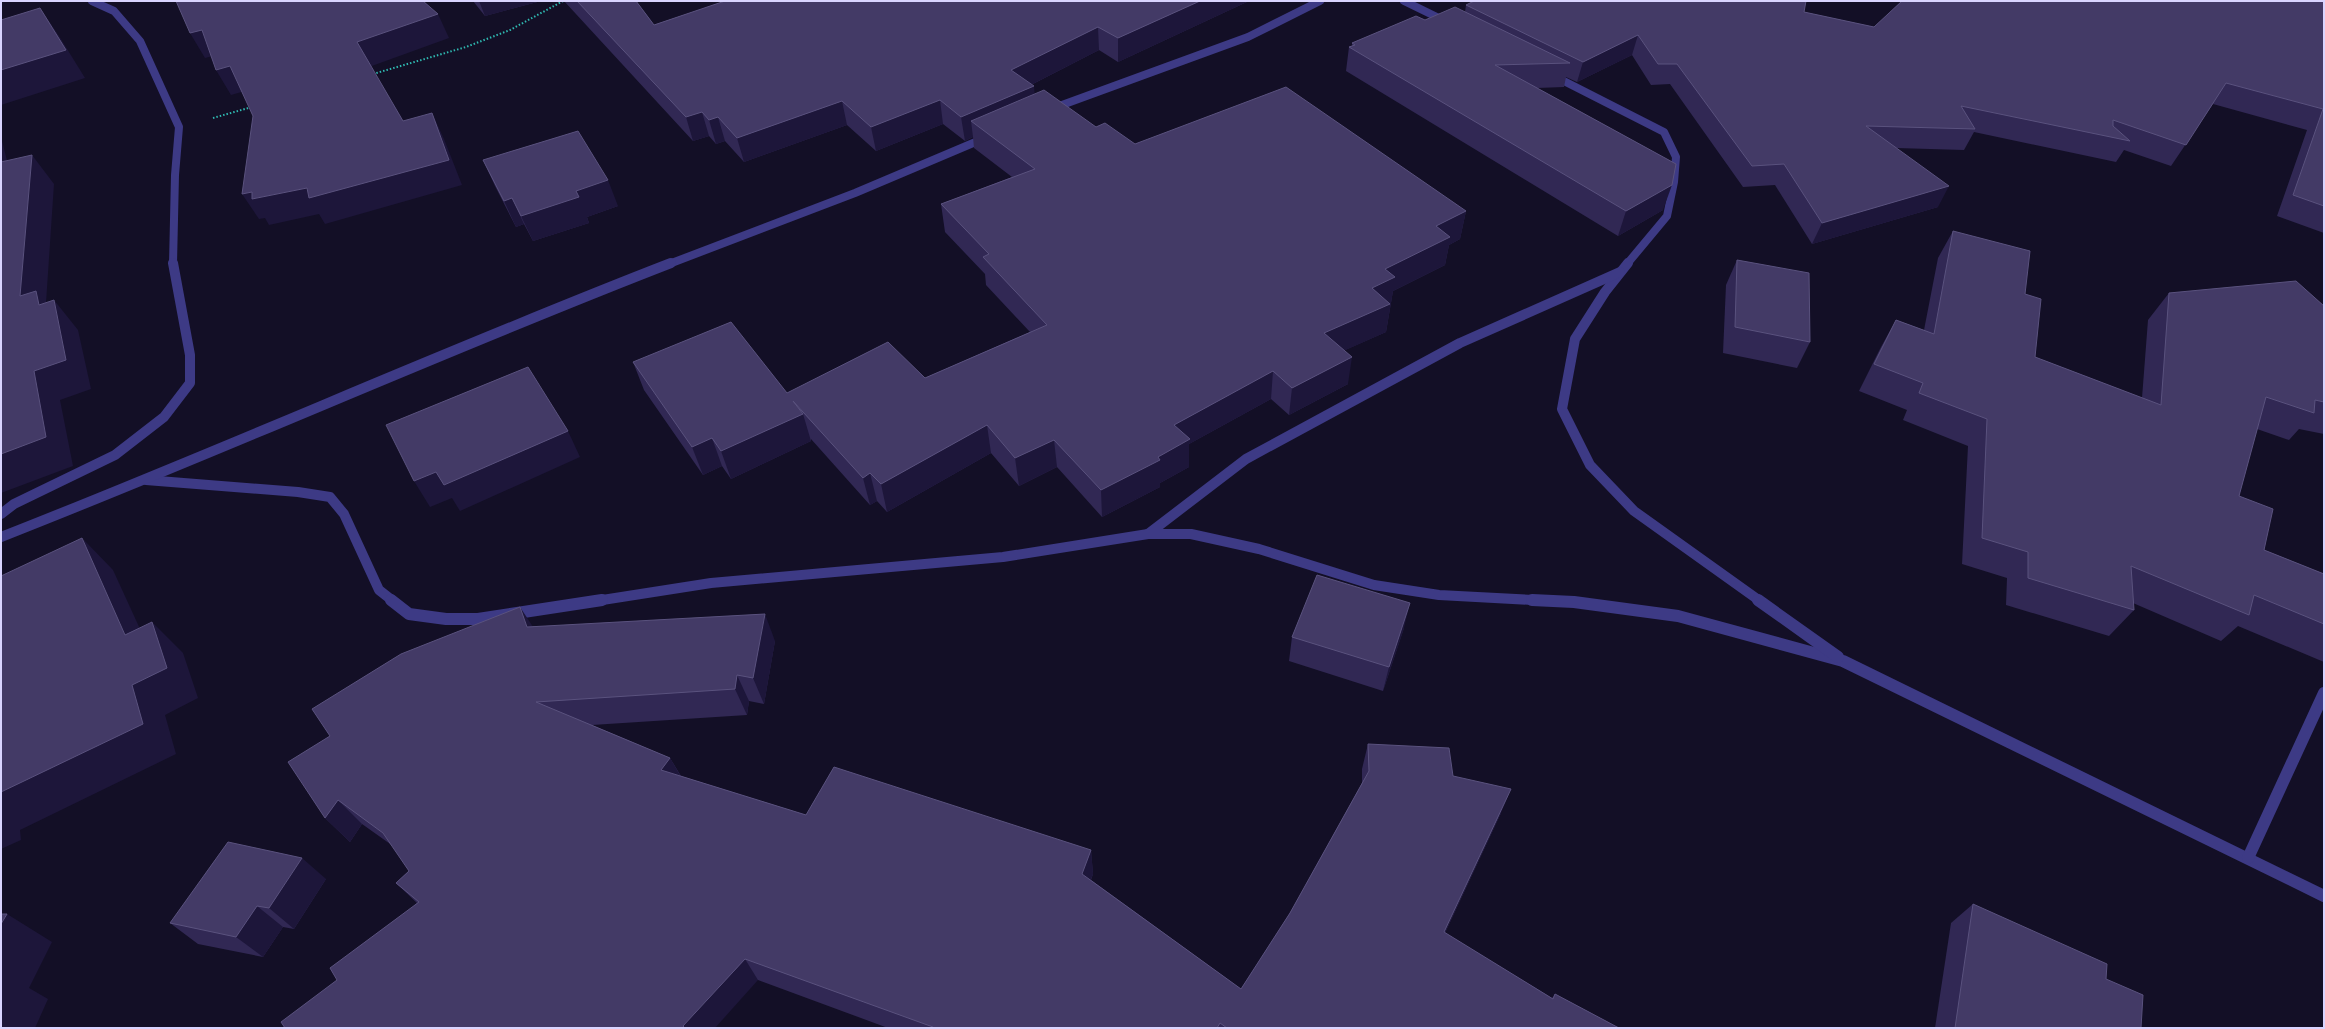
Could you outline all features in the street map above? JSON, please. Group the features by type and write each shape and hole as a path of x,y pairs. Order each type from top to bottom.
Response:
{"street":[{"path":"1,514 14,504 115,455 164,417 190,383 190,355 173,269 175,175 180,127 140,41 114,11 92,1"},
{"path":"1044,112 1248,37 1320,1"},
{"path":"1404,1 1452,25"},
{"path":"1547,73 1664,132 1676,157 1674,182 1667,216 1605,292 1575,339 1562,409 1590,465 1634,511 1843,661 2324,896"},
{"path":"1,537 146,480 312,408 589,295 855,193 994,134"},
{"path":"1148,534 1246,459 1460,343 1622,271"},
{"path":"146,480 298,492 330,497 344,514 379,590 409,614 446,619 478,619 711,583 1003,557 1148,534 1191,534 1259,549 1374,585 1439,595 1574,602 1678,616 1843,661"},
{"path":"2248,858 2324,693"}],"path":[{"path":"371,74 466,47 510,30 563,1"},
{"path":"180,127 253,107"}],"building":[{"path":"176,1 423,1 438,14 357,42 403,121 432,113 449,160 309,198 307,188 252,199 252,192 242,194 253,116 230,66 216,70 202,30 190,33"},
{"path":"577,1 636,1 654,25 725,1 1200,1 1118,38 1098,27 1011,70 1034,86 961,117 940,100 871,127 842,101 737,138 718,117 709,120 702,112 686,117"},
{"path":"1474,1 1806,1 1804,12 1874,27 1902,1 2324,1 2324,206 2293,195 2323,109 2226,83 2186,145 2113,120 2113,126 2130,141 1961,106 1975,129 1866,126 1949,186 1822,223 1784,164 1752,166 1677,64 1658,64 1638,35 1583,62 1466,5"},
{"path":"1455,7 1570,63 1495,65 1676,164 1672,185 1626,211 1349,47 1355,45 1352,43 1416,16 1425,20"},
{"path":"40,8 66,50 1,70 1,20"},
{"path":"1286,87 1466,211 1436,226 1450,237 1385,269 1395,277 1372,288 1390,304 1324,333 1352,357 1292,388 1273,371 1174,425 1190,439 1158,457 1160,460 1101,490 1054,440 1015,458 987,425 881,484 870,473 863,478 793,401 803,414 721,451 712,438 692,447 633,362 731,322 787,393 888,342 925,378 1047,325 983,257 989,254 941,204 1035,169 971,121 1044,90 1096,127 1105,123 1135,144"},
{"path":"578,131 608,180 576,191 579,197 521,216 512,198 504,201 483,160"},
{"path":"32,155 20,296 36,291 39,305 54,300 66,360 34,371 46,437 1,454 1,162"},
{"path":"1953,231 2030,251 2025,294 2041,299 2035,357 2161,405 2169,293 2296,281 2324,306 2324,402 2315,400 2314,413 2266,397 2239,496 2273,509 2264,550 2324,574 2324,624 2254,595 2249,615 2131,566 2134,610 2028,578 2028,552 1982,538 1987,419 1919,393 1923,383 1874,364 1896,320 1934,334"},
{"path":"1737,260 1809,273 1810,342 1735,327"},
{"path":"528,367 568,431 444,485 436,472 414,481 386,425"},
{"path":"82,538 125,635 152,622 167,668 132,685 143,724 1,792 1,576"},
{"path":"1317,575 1410,603 1389,667 1292,637"},
{"path":"520,607 527,627 765,614 753,678 737,675 735,689 536,702 670,758 661,770 806,815 834,767 1091,850 1082,874 1241,989 1290,913 1369,771 1368,744 1449,748 1453,776 1511,789 1444,932 1553,999 1555,994 1619,1028 1227,1028 1220,1023 1217,1028 932,1028 933,1027 745,959 683,1026 685,1028 285,1028 281,1022 337,980 330,968 419,902 396,883 409,871 383,833 338,800 325,818 288,762 330,736 312,709 401,654"},
{"path":"228,842 302,858 269,908 257,906 236,937 170,923"},
{"path":"1973,904 2107,964 2106,979 2143,995 2141,1028 1955,1028"},
{"path":"1,914 7,914 1,924"}]}
